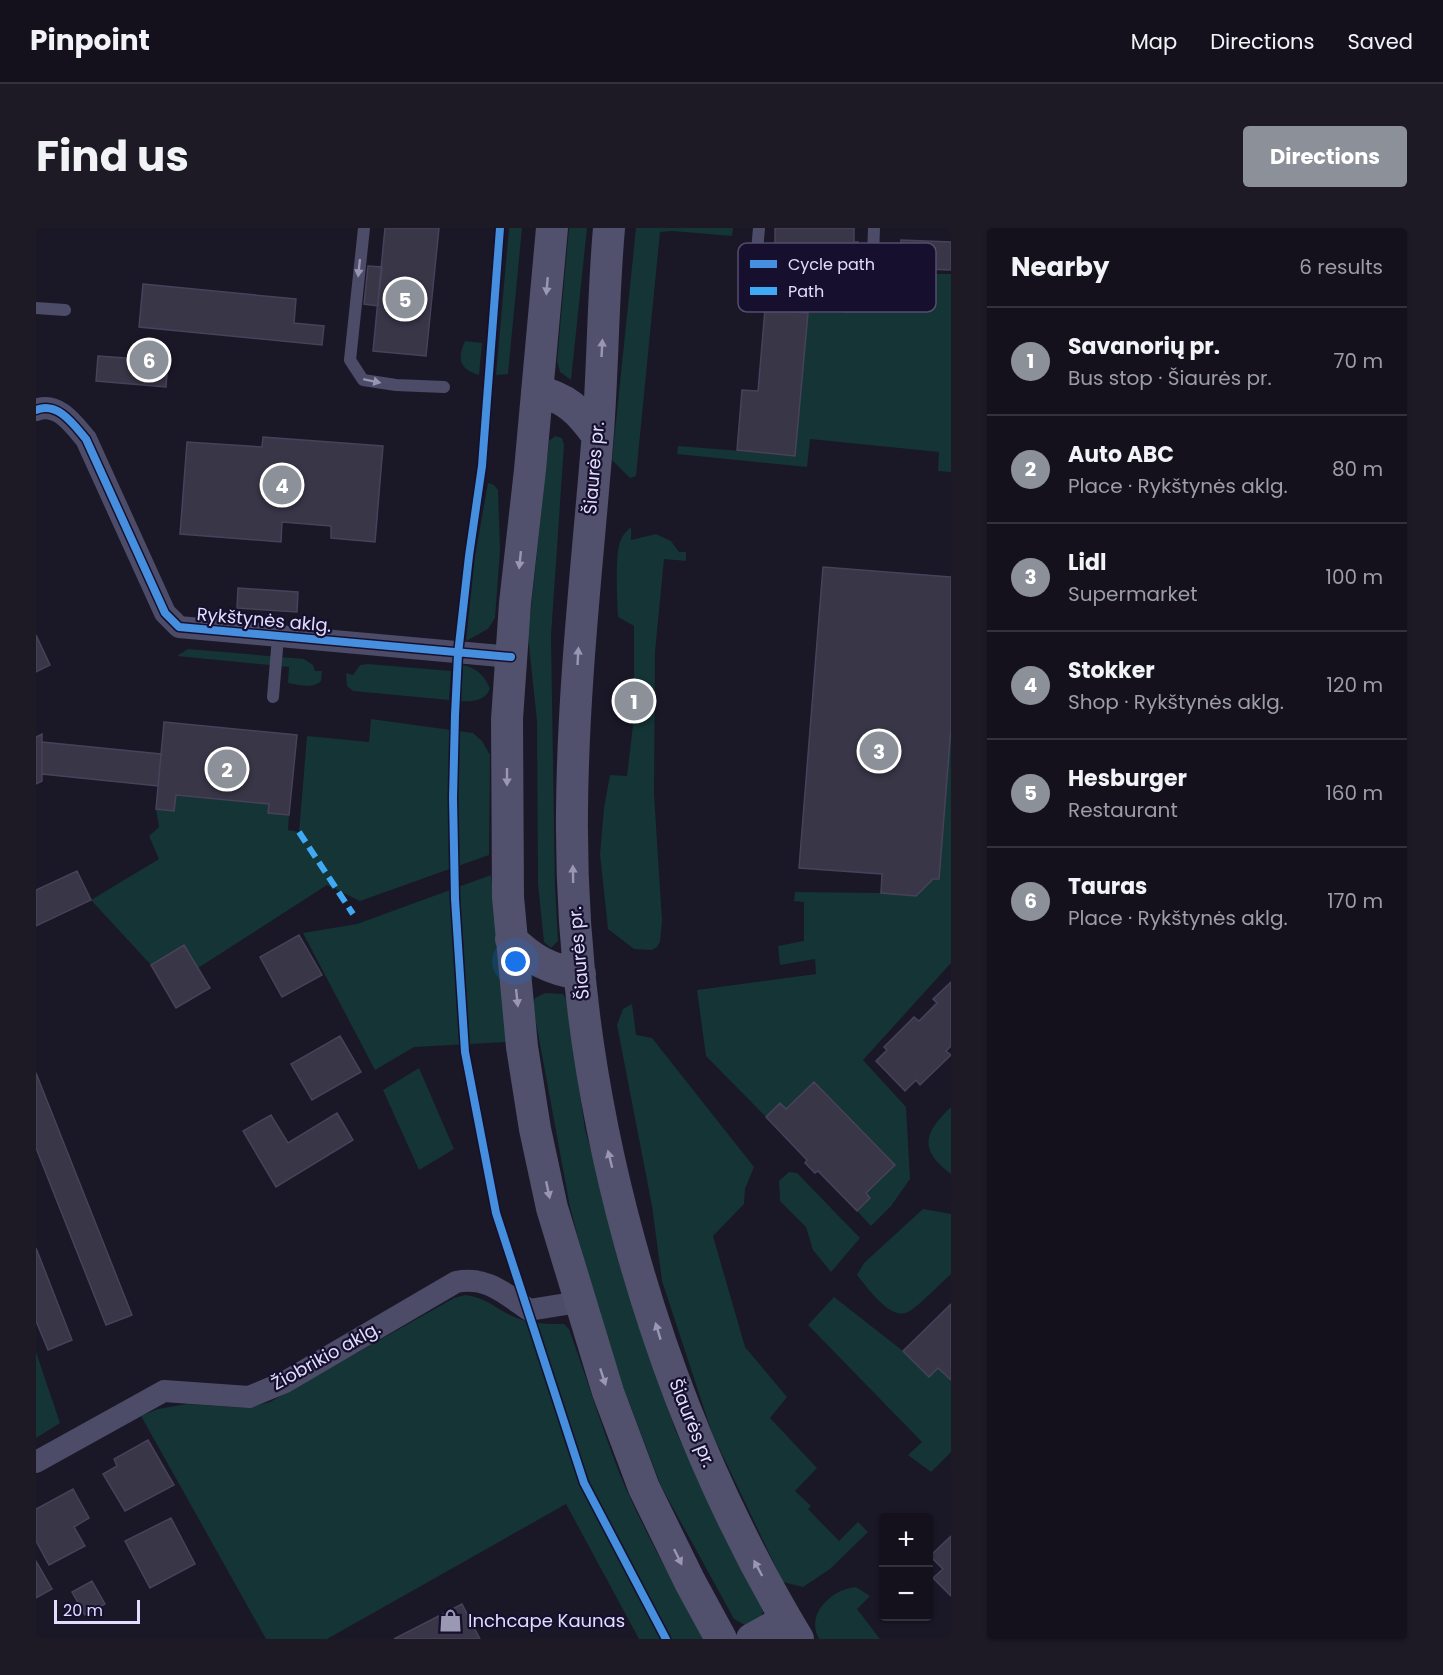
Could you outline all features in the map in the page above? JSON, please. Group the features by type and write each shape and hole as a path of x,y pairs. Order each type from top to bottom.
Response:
{"main road":[{"path":"552,228 515,603 507,719 508,897 522,1047 535,1130 552,1208 608,1392 644,1488 721,1639"},
{"name":"Šiaurės pr.","path":"609,228 597,435 574,715 573,895 592,1071 604,1136 628,1236 666,1357 706,1459 744,1541 792,1629"},
{"path":"537,392 551,394 565,401 582,414 597,435"},
{"path":"512,939 526,954 542,965 580,975"},
{"path":"752,1639 792,1629"}],"street":[{"name":"Rykštynės aklg.","path":"36,410 42,407 57,411 68,418 86,439 165,613 179,627 512,657"},
{"name":"Žiobrikio aklg.","path":"36,1461 164,1391 249,1397 285,1382 456,1282 472,1279 493,1287 529,1310 579,1302"}],"lane":[{"path":"364,228 350,360 363,380 396,385 444,387"},
{"path":"758,243 759,228"},
{"path":"873,243 874,228"},
{"path":"36,308 65,310"},
{"path":"273,698 278,637"}],"green space":[{"path":"509,228 522,228 508,374 496,375"},
{"path":"569,228 587,228 571,380 560,372 557,361"},
{"path":"636,228 733,228 732,236 660,232 636,476 630,478 612,460"},
{"path":"936,274 951,274 951,472 938,471 939,452 810,439 807,467 677,454 678,446 794,455 808,313 936,312"},
{"path":"465,341 482,343 479,375 467,370 461,362"},
{"path":"555,436 562,438 564,445 551,636 558,941 551,948 544,942 538,884 537,721 528,636 549,441"},
{"path":"488,483 494,485 498,490 500,551 495,618 488,629 466,641 475,556"},
{"path":"631,527 631,540 656,534 671,541 679,552 686,552 686,561 664,559 655,652 654,794 662,920 660,942 652,950 634,949 608,929 600,854 604,808 610,775 627,776 634,716 642,716 644,688 634,686 634,626 618,617 618,548 623,536"},
{"path":"188,649 304,659 313,665 315,671 322,671 321,681 310,686 288,683 289,667 177,656"},
{"path":"360,665 451,671 449,700 353,691 347,686 346,673 353,675"},
{"path":"463,665 476,670 483,676 490,689 485,696 473,701 460,701"},
{"path":"371,719 473,733 482,741 490,755 489,855 360,901 327,885 198,968 184,945 151,965 91,900 159,859 149,836 159,827 156,809 174,811 176,795 269,804 268,813 289,815 288,830 299,832 307,736 369,742"},
{"path":"951,728 951,963 863,1060 906,1107 910,1179 891,1206 871,1226 857,1211 870,1198 866,1193 895,1165 814,1082 786,1109 780,1104 766,1117 706,1056 697,990 816,974 815,959 780,965 778,946 804,941 804,902 794,901 795,892 881,893 916,896 933,879"},
{"path":"491,875 507,1042 414,1047 375,1070 303,933 357,924"},
{"path":"545,993 563,994 566,999 585,1129 630,1294 676,1432 758,1596 763,1612 758,1623 745,1625 734,1619 661,1486 622,1384 589,1279 570,1207 533,1006 535,998"},
{"path":"632,1004 636,1035 652,1038 754,1167 745,1189 744,1204 713,1236 745,1347 787,1397 770,1418 817,1468 795,1491 811,1506 808,1509 839,1541 858,1522 868,1532 830,1569 803,1587 783,1582 712,1433 662,1281 652,1206 617,1025 623,1009"},
{"path":"419,1068 454,1149 419,1170 383,1090"},
{"path":"951,1107 951,1174 933,1157 928,1141 935,1125"},
{"path":"789,1172 797,1173 860,1238 831,1272 813,1250 806,1227 780,1201 779,1181"},
{"path":"923,1209 951,1214 951,1274 908,1312 894,1312 873,1294 857,1275 864,1263"},
{"path":"465,1295 486,1301 523,1320 564,1324 569,1329 628,1494 659,1557 705,1639 639,1639 566,1504 327,1639 266,1639 141,1416 158,1409 187,1404 247,1408 270,1402 454,1298"},
{"path":"834,1297 903,1351 929,1377 938,1368 951,1380 951,1452 931,1472 908,1455 922,1442 808,1325"},
{"path":"36,1352 60,1423 36,1438"},
{"path":"856,1587 870,1596 857,1609 880,1639 819,1639 816,1621 823,1604 838,1592"}],"building":[{"path":"385,228 439,228 426,356 373,351"},
{"path":"775,228 854,228 854,242 858,242 858,243 775,243"},
{"path":"901,240 951,242 951,270 936,269 936,243 901,243"},
{"path":"368,266 382,267 378,306 364,304"},
{"path":"143,284 296,299 294,323 324,326 322,345 139,327"},
{"path":"765,312 808,313 795,456 737,450 742,390 758,391"},
{"path":"98,356 168,361 166,387 96,381"},
{"path":"263,437 383,446 375,542 331,538 331,526 282,522 281,542 180,534 187,442 262,447"},
{"path":"823,567 951,577 951,728 939,879 933,879 916,896 881,893 882,874 799,868"},
{"path":"238,588 298,592 297,612 237,608"},
{"path":"36,635 50,665 36,672"},
{"path":"164,722 297,735 289,815 268,813 269,804 176,795 174,811 156,809"},
{"path":"42,734 42,781 36,784 36,737"},
{"path":"42,742 161,754 158,786 42,774"},
{"path":"77,871 91,900 36,926 36,890"},
{"path":"299,935 322,975 282,997 260,957"},
{"path":"184,945 210,988 176,1008 151,965"},
{"path":"951,982 951,1046 946,1051 951,1055 920,1085 916,1080 905,1091 876,1061 887,1050 884,1047 914,1017 919,1021 937,1003 933,999"},
{"path":"340,1036 361,1072 312,1100 291,1064"},
{"path":"36,1073 132,1315 106,1325 36,1148"},
{"path":"814,1082 895,1165 866,1193 870,1198 857,1211 818,1171 815,1173 805,1163 807,1160 766,1117 780,1103 786,1109"},
{"path":"337,1113 353,1140 276,1187 243,1131 271,1115 288,1143"},
{"path":"36,1248 72,1340 48,1350 36,1321"},
{"path":"951,1304 951,1380 938,1368 929,1377 903,1351"},
{"path":"148,1440 174,1485 125,1511 103,1474 117,1466 114,1459"},
{"path":"73,1489 89,1518 74,1527 85,1546 49,1565 36,1541 36,1509"},
{"path":"171,1518 195,1564 150,1588 125,1541"},
{"path":"951,1536 951,1596 933,1578 943,1569 933,1559 933,1553"},
{"path":"36,1561 52,1589 36,1598"},
{"path":"92,1581 105,1604 85,1615 72,1592"},
{"name":"Inchcape Kaunas","path":"462,1604 480,1639 394,1639"}],"marked path":[{"path":"299,832 353,914"}],"cycle path":[{"path":"500,228 482,466 458,654 455,715 453,798 455,899 465,1052 496,1213 584,1483 666,1639"},
{"path":"36,410 51,409 65,416 86,439 165,613 179,627 511,657"}],"place":[{"name":"Hesburger","path":"405,299"},
{"name":"Tauras","path":"149,360"},
{"name":"Stokker","path":"282,485"},
{"name":"Savanorių pr.","path":"634,701"},
{"name":"Lidl","path":"879,751"},
{"name":"Auto ABC","path":"227,769"},
{"name":"Inchcape Kaunas","path":"450,1621"}]}
